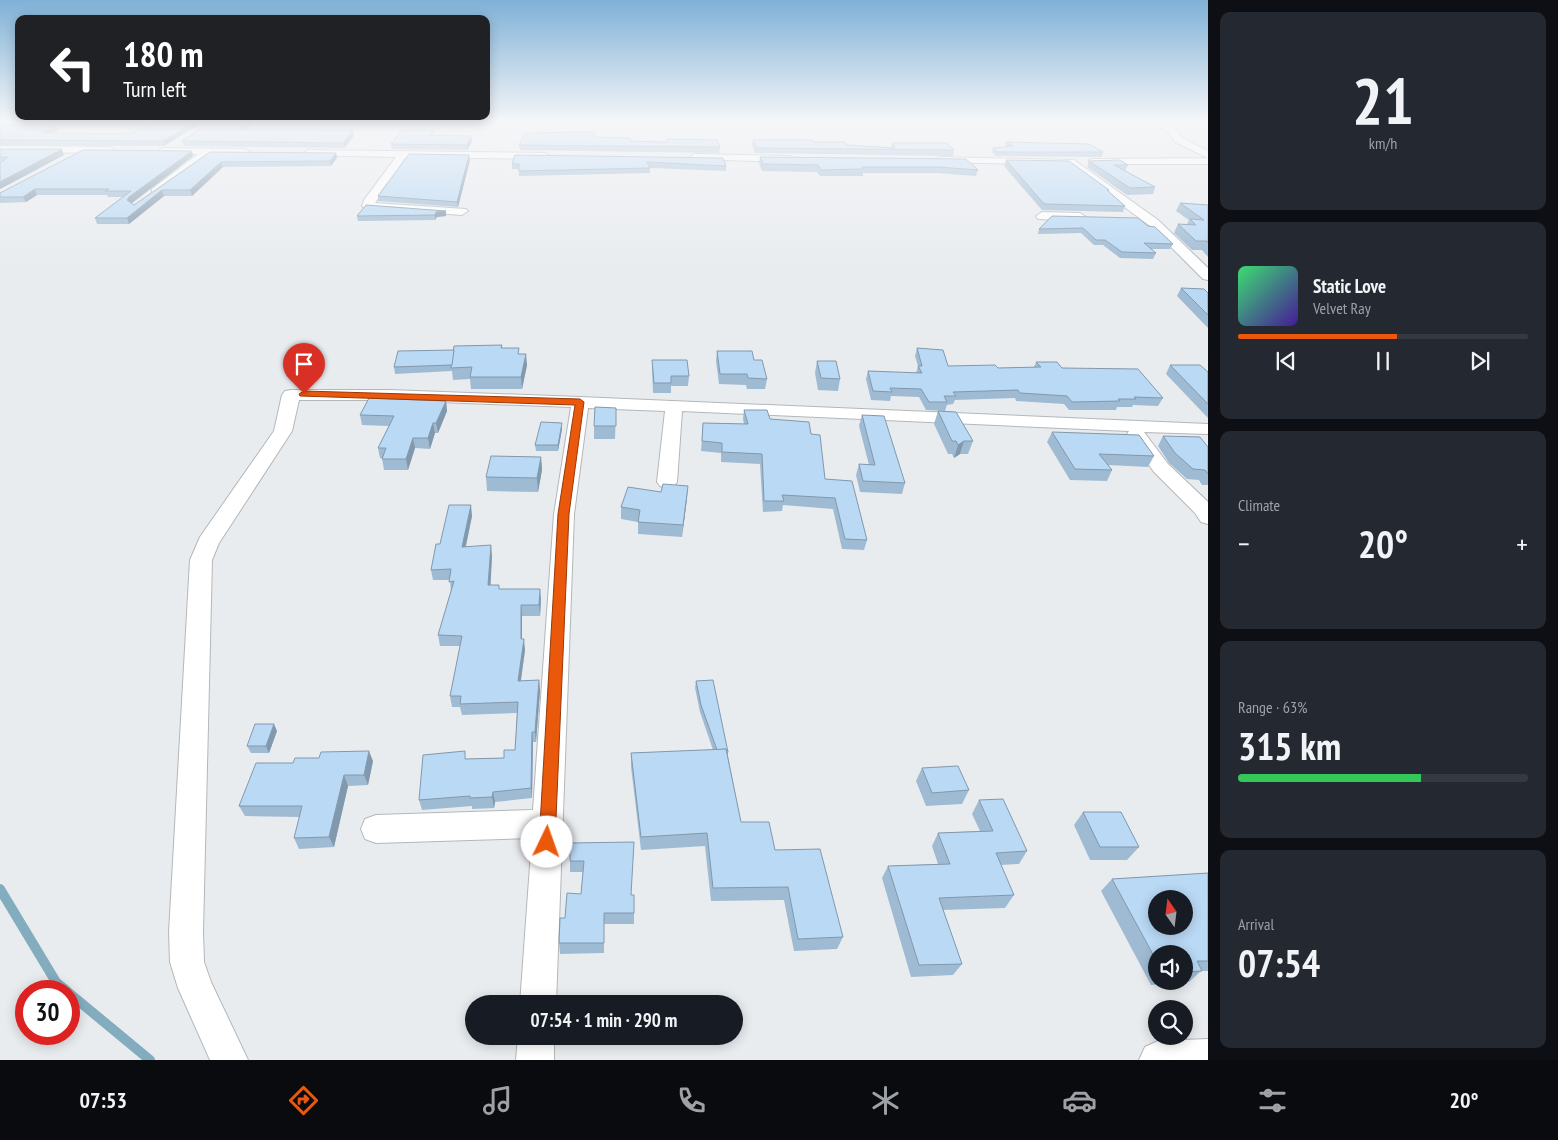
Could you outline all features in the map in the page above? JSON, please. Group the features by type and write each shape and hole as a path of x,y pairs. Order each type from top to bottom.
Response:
{"street":[{"path":"146,198 183,170"},
{"path":"391,170 370,200 368,206 462,211"},
{"path":"1082,170 1149,218 1208,276"},
{"path":"1042,216 1091,217"},
{"path":"1129,218 1149,218"},
{"path":"229,1060 195,988 187,962 186,932 201,560 208,542 283,431 290,398 299,394 580,402 1208,429"},
{"path":"538,995 564,514 580,402"},
{"path":"667,482 674,406"},
{"path":"1131,425 1161,468 1202,508 1208,517"},
{"path":"376,829 548,824"},
{"path":"535,1060 536,1045"},
{"path":"1158,1060 1208,1058"}],"building":[{"path":"0,170 22,170 0,182"},
{"path":"43,170 165,170 129,197 127,200 134,205 184,170 212,170 190,190 162,190 127,218 95,218 131,191 105,191 109,189 35,189 23,197 0,197 0,193"},
{"path":"397,170 465,170 457,202 378,196"},
{"path":"1015,170 1082,170 1109,190 1107,190 1125,206 1044,204"},
{"path":"1103,170 1124,170 1155,187 1130,188"},
{"path":"1180,203 1208,205 1208,243 1207,241 1196,241 1178,224 1196,225 1190,219 1204,220"},
{"path":"366,205 446,211 436,212 435,215 357,216"},
{"path":"1052,216 1138,218 1148,226 1155,227 1173,244 1144,243 1156,253 1122,252 1105,240 1096,240 1083,228 1039,229"},
{"path":"1181,288 1204,289 1208,293 1208,315"},
{"path":"502,345 501,348 519,348 518,354 526,354 521,377 470,377 472,367 451,368 454,346"},
{"path":"917,348 943,350 948,366 995,365 998,368 1041,367 1036,362 1057,362 1062,368 1138,369 1163,398 1134,397 1136,399 1118,399 1120,401 1072,402 1067,396 1020,393 1018,390 953,392 956,396 944,396 947,402 929,402 921,389 890,388 892,392 873,391 868,371 922,373 918,366 922,366"},
{"path":"454,350 452,365 394,367 398,351"},
{"path":"717,351 752,351 754,360 762,360 767,379 748,378 747,374 720,374"},
{"path":"652,360 687,360 689,376 671,376 671,383 654,383"},
{"path":"817,361 836,361 840,379 821,378"},
{"path":"1170,365 1200,365 1208,372 1208,404"},
{"path":"369,398 446,401 436,423 433,423 428,438 413,438 406,459 382,459 386,448 378,448 394,416 360,415"},
{"path":"595,407 616,408 616,426 594,426"},
{"path":"744,410 767,410 770,419 809,422 811,434 820,435 825,479 852,481 867,540 845,539 835,498 782,495 784,501 764,501 762,454 722,452 722,443 702,441 703,423 748,424"},
{"path":"938,411 956,412 973,441 964,441 958,445 956,441 952,441"},
{"path":"862,415 884,416 905,483 863,481 859,464 875,465"},
{"path":"541,422 562,423 558,445 535,445"},
{"path":"1052,432 1139,435 1154,456 1099,454 1112,470 1075,469"},
{"path":"1163,436 1200,437 1208,447 1208,474 1205,470 1193,469 1175,453"},
{"path":"491,456 541,457 537,478 486,477"},
{"path":"663,484 688,486 683,525 638,522 640,510 621,507 628,487 661,492"},
{"path":"449,505 471,505 462,547 491,545 488,585 499,585 499,589 540,589 539,605 521,605 521,639 524,639 518,681 539,680 535,732 532,732 531,788 493,792 492,797 470,798 470,796 419,800 423,755 465,751 465,759 504,758 504,750 515,750 518,702 460,704 461,696 450,696 462,636 438,635 454,581 449,582 451,569 431,570 436,544 440,544"},
{"path":"713,680 727,753 726,749 717,750 701,705 696,681"},
{"path":"255,724 274,724 266,746 247,746"},
{"path":"726,749 741,822 769,822 775,850 820,849 843,937 798,939 788,887 713,888 707,833 641,837 631,753"},
{"path":"369,751 364,775 344,775 329,837 294,838 302,806 239,806 256,763 293,763 295,758 319,758 321,752"},
{"path":"958,766 969,790 932,793 922,768"},
{"path":"1003,799 1027,851 996,853 1014,895 939,898 962,964 919,965 888,866 950,864 938,833 993,831 979,800"},
{"path":"1083,812 1121,812 1139,847 1100,847"},
{"path":"634,842 631,895 634,895 634,913 604,913 604,943 559,943 560,918 565,918 567,893 581,894 584,861 570,861 570,843"},
{"path":"1208,873 1208,961 1197,961 1202,971 1193,972 1193,945 1148,945 1112,879"}],"waterway":[{"path":"0,889 55,980"},
{"path":"80,1002 150,1060"}],"route":[{"path":"304,394 580,402 564,514 547,842"}]}
